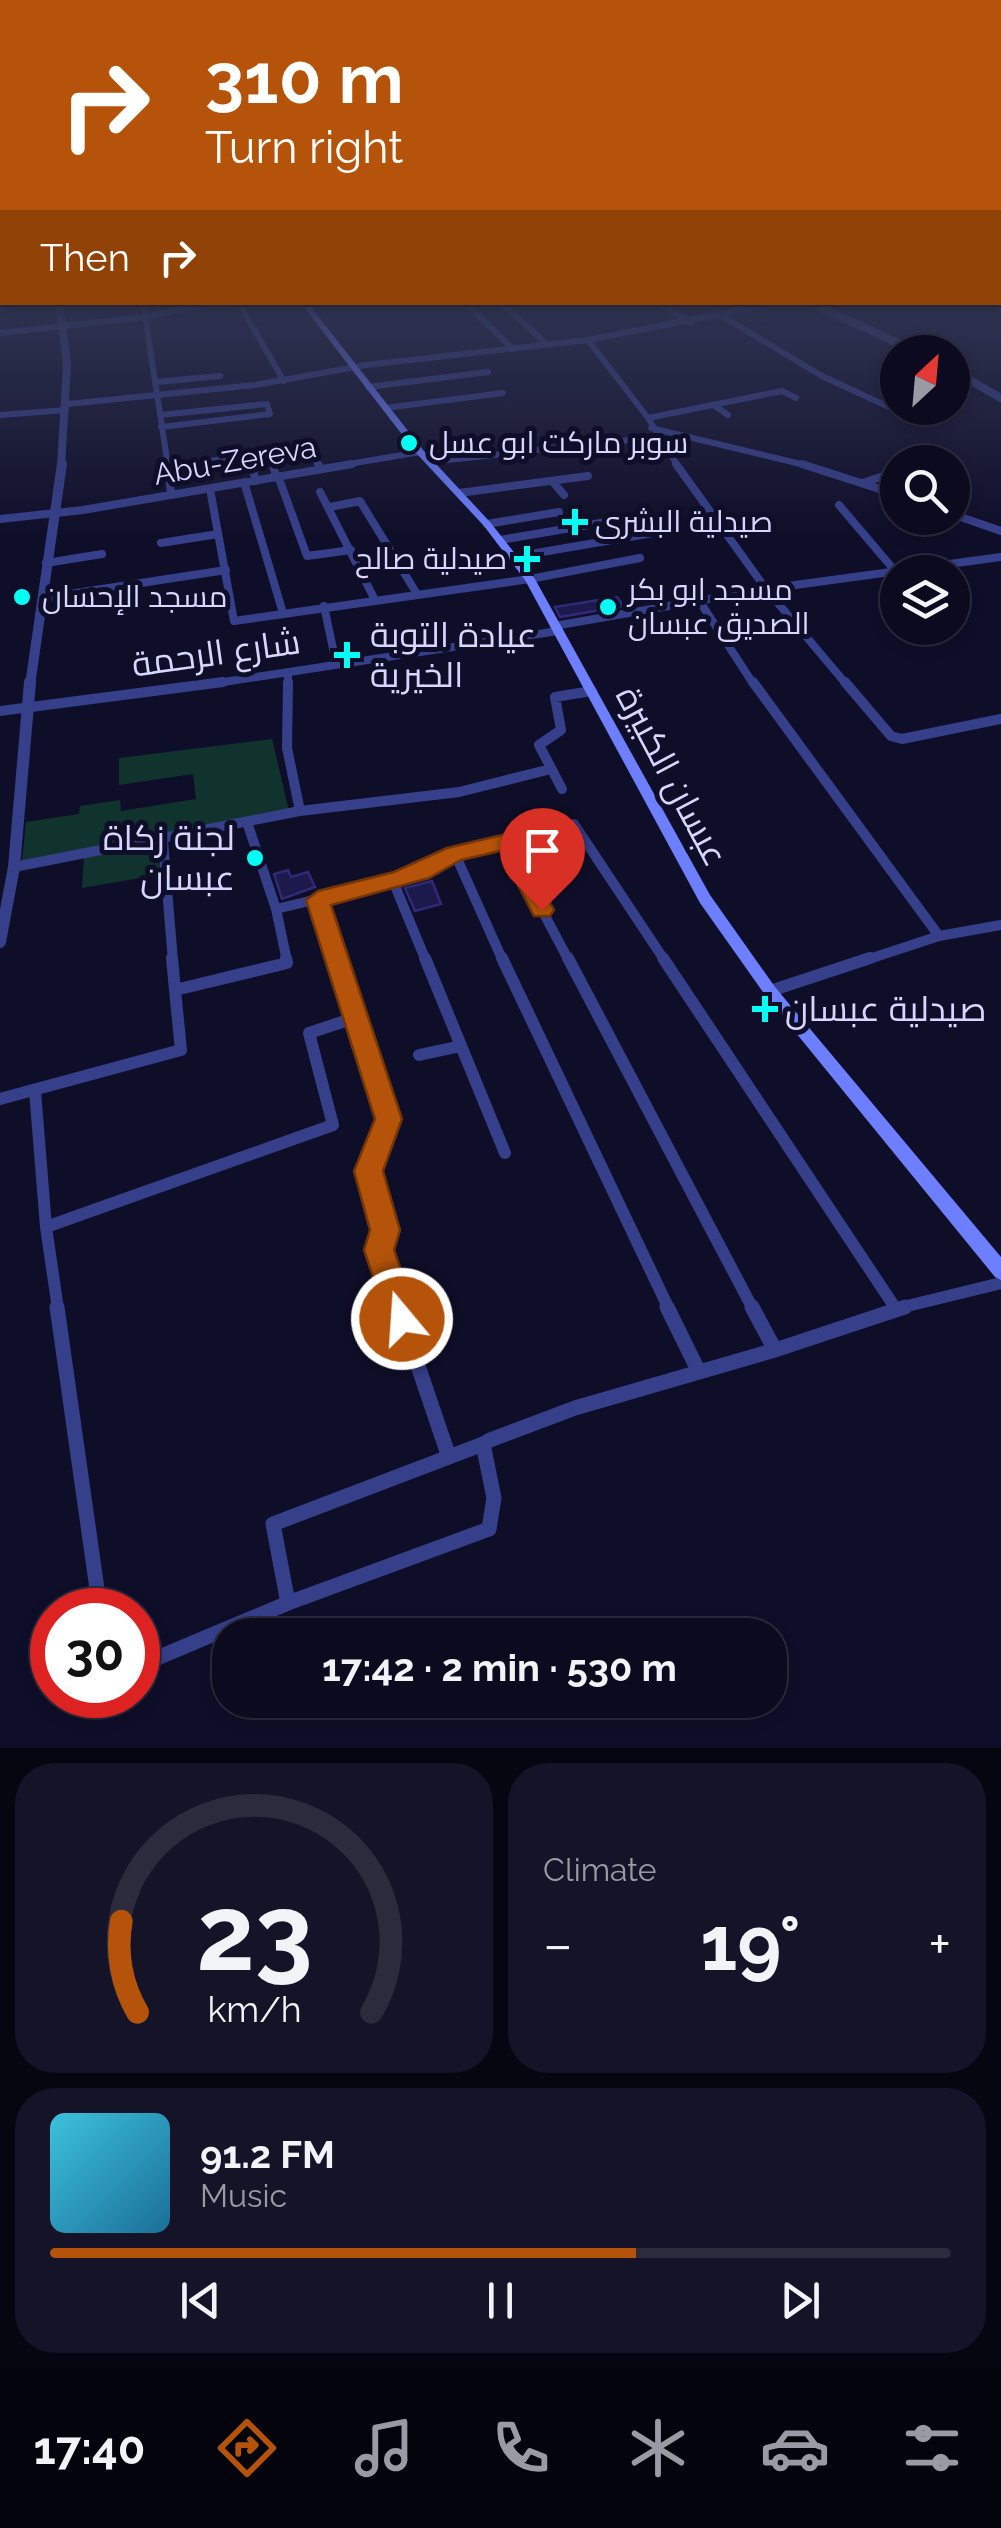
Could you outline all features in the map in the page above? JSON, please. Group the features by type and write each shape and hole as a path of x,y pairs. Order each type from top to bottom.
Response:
{"main road":[{"name":"عبسان الكبيرة","path":"357,374 530,579 704,899 770,990 1001,1270"}],"street":[{"path":"0,942 14,867 26,707 56,513 67,408 65,374"},
{"path":"155,374 171,495"},
{"path":"280,374 284,381"},
{"path":"0,414 327,374"},
{"path":"368,386 475,374"},
{"path":"613,374 766,589 892,736 902,739 1001,719"},
{"path":"818,374 880,403"},
{"path":"156,382 220,376"},
{"path":"970,380 1001,398"},
{"path":"649,423 782,391 796,398"},
{"path":"385,408 503,393"},
{"path":"160,416 266,404 270,414 161,430"},
{"path":"714,406 728,415"},
{"path":"649,423 880,489"},
{"path":"161,430 198,430"},
{"name":"Abu-Zereva","path":"0,519 322,469 657,437"},
{"path":"310,448 322,469"},
{"path":"270,452 306,556 350,550"},
{"path":"248,455 256,480"},
{"path":"166,467 232,458"},
{"path":"458,493 588,476"},
{"path":"862,483 880,478"},
{"path":"244,482 284,613"},
{"path":"552,482 564,495"},
{"path":"210,488 234,622 530,579 640,558"},
{"path":"320,492 375,600"},
{"path":"330,507 360,501 417,594"},
{"path":"839,506 881,555"},
{"path":"487,524 559,512"},
{"path":"500,540 618,520"},
{"path":"970,520 1001,531"},
{"path":"161,543 218,534"},
{"path":"513,556 654,534"},
{"path":"46,563 102,554"},
{"name":"شارع الرحمة","path":"970,562 1001,558"},
{"path":"43,598 226,570"},
{"name":"شارع الرحمة","path":"0,711 288,674 766,589 880,574"},
{"path":"700,602 731,653 939,936"},
{"path":"324,606 336,663"},
{"path":"288,674 287,748 300,810"},
{"path":"562,789 539,745 562,730 555,697 592,691"},
{"path":"14,867 162,841 300,810 459,792 551,770"},
{"path":"175,990 288,962 276,909 247,822"},
{"path":"276,909 394,881 455,854 574,824 896,1310"},
{"path":"0,1098 180,1050 162,841"},
{"path":"506,842 775,1350"},
{"path":"455,854 698,1370"},
{"path":"394,881 506,1153"},
{"path":"318,900 389,1119 368,1171 385,1230 379,1250 448,1457"},
{"path":"770,990 939,936 1001,925"},
{"path":"46,1227 333,1125 309,1033 354,1018"},
{"path":"419,1054 461,1046"},
{"path":"35,1091 46,1227 97,1588"},
{"path":"288,1603 272,1524 574,1408 775,1350 896,1310 1001,1283"},
{"path":"160,1657 288,1603 489,1529 496,1518 496,1505 483,1444"}],"green space":[{"path":"272,739 289,811 22,861 26,822 79,814 80,806 120,800 121,811 196,799 193,774 119,785 119,758"},
{"path":"154,846 162,849 163,874 82,888 84,857"}],"building":[{"path":"617,597 623,606 560,617 555,607"},
{"path":"288,870 291,877 308,872 315,887 282,899 274,874"},
{"path":"432,881 441,904 415,911 405,888"}],"place":[{"name":"سوبر ماركت ابو عسل","path":"409,443"},
{"name":"صيدلية البشرى","path":"575,522"},
{"name":"صيدلية صالح","path":"527,559"},
{"name":"مسجد الإحسان","path":"22,597"},
{"name":"مسجد ابو بكر الصديق عبسان","path":"608,607"},
{"name":"عيادة التوبة الخيرية","path":"347,655"},
{"name":"لجنة زكاة عبسان","path":"255,858"},
{"name":"صيدلية عبسان","path":"765,1009"}],"route":[{"path":"402,1319 379,1250 385,1230 368,1171 389,1119 318,900 394,881 455,854 506,842 542,910"}]}
